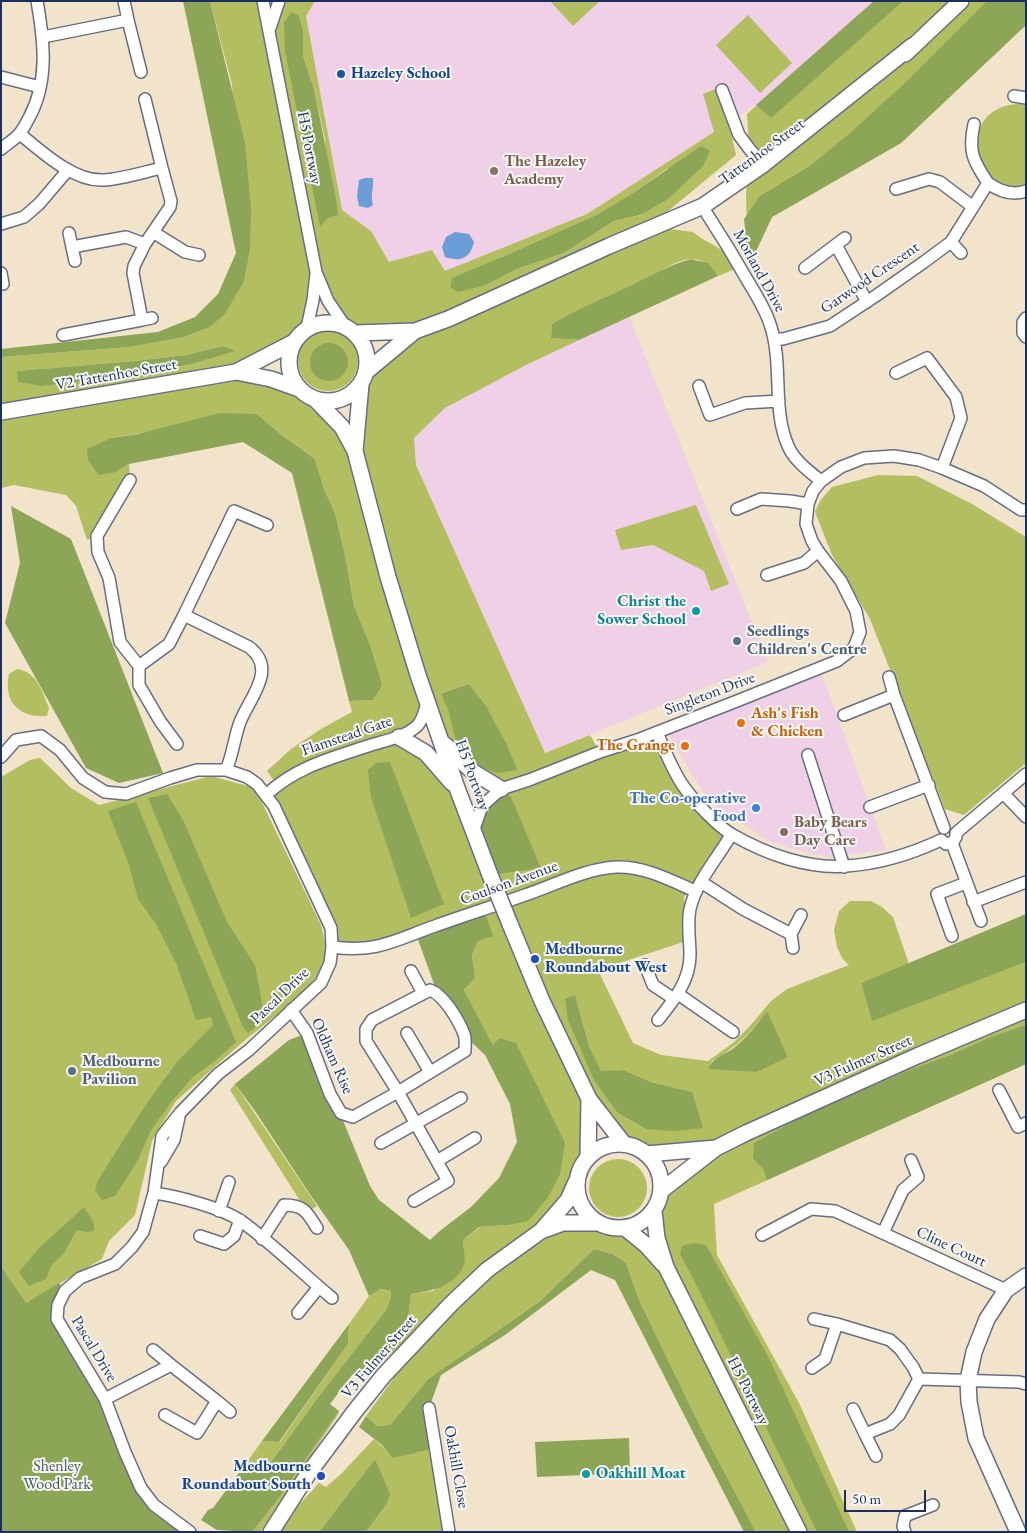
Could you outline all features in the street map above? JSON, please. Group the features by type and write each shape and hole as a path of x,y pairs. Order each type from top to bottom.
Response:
{"street":[{"path":"1,149 20,134 33,110 40,87 44,67 44,37 37,1"},
{"path":"124,1 141,72"},
{"name":"H5 Portway","path":"263,1 315,269 328,301 351,329"},
{"name":"H5 Portway","path":"269,30 279,1"},
{"name":"Tattenhoe Street","path":"609,246 657,234 707,214 772,170 856,103 912,46 961,1"},
{"path":"44,37 128,20"},
{"name":"Tattenhoe Street","path":"351,329 415,331 448,319 702,206 764,164 912,46"},
{"path":"1,76 40,87"},
{"path":"722,90 739,135 764,164"},
{"path":"1014,96 1026,98"},
{"path":"63,335 147,319 133,273 134,266 145,244 170,207 171,201 145,99"},
{"path":"974,124 970,140 972,155 975,164 988,183 998,190 1020,193 1026,191"},
{"path":"20,134 68,170 81,176 103,180 162,168"},
{"path":"1,224 24,217 39,204 68,170"},
{"path":"896,189 930,179 940,182 973,207"},
{"name":"Garwood Crescent","path":"775,339 830,326 951,242 988,183"},
{"name":"Morland Drive","path":"707,214 765,311 775,339 778,361 781,428 790,450 807,471 821,481"},
{"path":"153,232 185,252 200,255"},
{"path":"68,233 75,262"},
{"path":"72,247 126,237 145,244"},
{"path":"805,268 840,241 866,302"},
{"path":"951,242 961,253"},
{"name":"H5 Portway","path":"307,328 313,300 315,269"},
{"path":"1026,318 1023,322 1023,332 1026,336"},
{"path":"333,322 351,329 362,341 367,350 368,361 364,377 352,394 341,400 328,402 315,399 299,389 292,378 289,366 290,353 294,342 307,328 320,323 333,322"},
{"name":"Tattenhoe Street","path":"364,377 415,331"},
{"name":"V2 Tattenhoe Street","path":"1,412 236,372 294,342"},
{"path":"896,373 927,358 956,397 961,418 942,468"},
{"name":"V2 Tattenhoe Street","path":"236,372 271,379 299,389"},
{"name":"H5 Portway","path":"355,451 364,377"},
{"path":"699,386 710,415 745,403 779,401"},
{"name":"H5 Portway","path":"315,399 342,427 355,451 388,577 418,675 473,832 510,924 542,1001 589,1099 624,1144"},
{"path":"821,481 840,467 864,458 894,456 919,460 942,468 984,486 1021,510 1026,510"},
{"path":"130,480 97,536 98,552 109,578 120,642 139,666 138,685 177,744"},
{"name":"Singleton Drive","path":"473,832 482,806 501,789 657,732 837,660 854,648 860,632 856,611 841,581 812,541 806,524 808,504 813,491 821,481"},
{"path":"737,509 762,499 790,500 808,504"},
{"path":"139,666 169,644 234,511 267,526"},
{"path":"767,575 804,563 818,551"},
{"path":"1,757 16,740 41,736 60,750 83,778 105,792 126,794 197,770 226,770 231,759 239,723 262,676 262,661 258,653 249,647 184,615"},
{"path":"888,677 981,921"},
{"path":"844,715 894,695"},
{"name":"Flamstead Gate","path":"266,794 299,770 399,737 419,725 428,701"},
{"path":"657,732 673,770 684,787 731,835 774,854 798,862 818,865 844,867 868,864 899,857 948,836 1004,794 1026,774"},
{"path":"399,737 426,754 457,788"},
{"path":"441,741 473,772 501,789"},
{"path":"808,755 844,867"},
{"name":"Pascal Drive","path":"190,1532 154,1505 141,1488 105,1399 57,1319 58,1305 65,1291 80,1278 115,1264 132,1247 146,1226 154,1193 162,1136 180,1113 218,1074 249,1050 321,982 330,963 332,947 331,928 274,806 257,784 246,777 226,770"},
{"path":"870,807 929,785"},
{"path":"1004,794 1026,817"},
{"path":"658,1020 676,996 688,973 690,911 698,887 731,835"},
{"name":"Coulson Avenue","path":"332,947 364,949 383,946 589,871 617,867 644,870 698,887 791,934"},
{"path":"973,902 1026,882"},
{"path":"952,936 932,896 966,883"},
{"path":"793,948 791,934 801,915"},
{"path":"646,965 653,985 676,996 733,1032"},
{"path":"411,971 423,993 372,1020 366,1029 366,1041 398,1092 448,1181 414,1201"},
{"name":"Oldham Rise","path":"291,1010 307,1033 330,1094 341,1113 353,1117 466,1051 465,1036 447,1004 439,994 430,990 423,993"},
{"name":"V3 Fulmer Street","path":"662,1190 716,1148 746,1133 909,1059 1026,1010"},
{"path":"407,1033 430,1072"},
{"path":"999,1090 1018,1127 1026,1123"},
{"path":"381,1143 461,1098"},
{"name":"H5 Portway","path":"588,1157 589,1099"},
{"path":"436,1161 475,1138"},
{"path":"611,1144 624,1144 637,1147 656,1164 661,1177 662,1190 654,1211 646,1219 636,1225 625,1228 612,1228 597,1223 588,1215 581,1205 577,1194 576,1181 580,1169 588,1157 598,1148 611,1144"},
{"name":"V3 Fulmer Street","path":"647,1154 716,1148"},
{"path":"883,1233 903,1190 918,1177 911,1160"},
{"name":"V3 Fulmer Street","path":"271,1532 308,1474 384,1376 445,1310 487,1270 541,1231 568,1200 576,1181"},
{"path":"219,1211 229,1182"},
{"path":"154,1193 170,1195 240,1220 332,1298"},
{"path":"262,1239 284,1205 296,1205 307,1212 317,1228"},
{"name":"Cline Court","path":"762,1235 811,1209 835,1211 1006,1290"},
{"name":"H5 Portway","path":"654,1211 657,1238 666,1267 799,1532"},
{"path":"200,1236 224,1244 234,1236 240,1220"},
{"name":"V3 Fulmer Street","path":"541,1231 563,1223 597,1223"},
{"name":"H5 Portway","path":"625,1228 646,1245 666,1267"},
{"path":"1018,1532 976,1438 969,1402 968,1380 974,1352 986,1319 1006,1290 1026,1276"},
{"path":"298,1313 319,1287"},
{"path":"814,1320 837,1324 890,1340 900,1349 919,1379"},
{"path":"812,1368 825,1359 837,1324"},
{"path":"153,1350 230,1412"},
{"path":"105,1399 171,1365"},
{"path":"919,1379 1019,1382 1026,1384"},
{"path":"865,1434 890,1424 899,1415 919,1379"},
{"path":"165,1415 202,1436 217,1401"},
{"name":"Oakhill Close","path":"429,1408 449,1532"},
{"path":"853,1409 876,1456"},
{"path":"905,1532 903,1526 905,1516 933,1505"}],"shaded area":[{"name":"The Hazeley Academy","path":"315,1 875,1 756,105 587,214 445,272 432,250 389,262 371,231 342,210 306,16"},
{"path":"629,316 768,662 545,753 416,465 414,438 445,408 526,365"},
{"path":"822,674 886,850 829,857 793,849 767,840 708,800 668,735"}],"green space":[{"path":"183,1 210,1 245,143 251,209 250,248 244,281 225,314 208,328 184,337 130,347 1,357 1,349 158,332 195,317 218,294 236,253"},
{"path":"210,1 263,1 269,28 279,1 315,1 306,16 342,210 371,231 389,262 432,250 445,271 587,214 714,132 703,94 716,89 726,112 736,155 662,216 645,226 693,232 724,251 740,267 718,276 703,261 695,259 684,260 575,311 552,324 551,338 579,340 526,365 445,408 414,438 416,465 545,753 590,735 600,752 657,732 673,769 731,835 721,852 684,897 686,941 598,970 633,1043 661,1055 708,1061 733,1043 771,1001 787,989 849,965 842,958 837,947 834,930 839,911 850,901 871,901 882,907 893,917 909,964 861,983 872,1020 1026,962 1026,1064 714,1204 717,1255 799,1403 857,1532 756,1532 699,1424 639,1300 626,1263 613,1254 594,1249 539,1302 428,1379 390,1425 377,1426 366,1416 391,1382 414,1344 401,1345 379,1365 371,1365 396,1344 408,1319 411,1294 433,1291 464,1263 463,1240 480,1227 508,1225 547,1199 499,1038 493,1045 464,990 475,978 472,955 478,941 484,910 383,946 332,947 332,937 267,794 277,785 267,771 291,749 321,729 352,712 349,701 373,700 369,642 354,606 335,513 324,489 315,459 257,414 111,438 116,472 129,464 130,480 97,536 87,540 76,506 66,495 14,485 1,488 1,357 130,347 184,337 208,328 244,281 232,84","holes":["299,16 303,30 303,56 314,89 325,139 328,218 320,226 308,164","668,168 641,215 614,221 564,253 517,269 486,285 502,257 596,215 633,193","316,274 345,326 356,333 413,327 367,371 367,386 355,450 315,399 299,389 237,371 294,342 307,328","223,346 235,351 192,364 131,376 18,382 18,371 186,355","469,684 484,704 496,725 518,770 455,739 448,710 442,695","428,702 441,741 501,789 473,831 457,788 399,737 419,725","575,995 589,1046 601,1072 624,1070 651,1082 691,1092 594,1080","767,1012 788,1057 709,1069 712,1061 742,1040","590,1100 624,1144 637,1147 647,1154 715,1149 662,1190 654,1211 665,1266 625,1228 612,1228 597,1223 542,1230 576,1181 580,1169 588,1157"]},
{"path":"550,1 600,1 573,26"},
{"path":"874,1 1026,1 1026,25 901,143 772,217 751,262 748,257 746,195 749,147 747,114"},
{"path":"874,1 903,1 771,118 756,105"},
{"path":"987,1 1026,1 1026,25 901,143 772,217 751,262 748,257 744,219 760,196 810,166 849,134 906,82"},
{"path":"292,12 299,16 303,30 303,56 314,89 336,199 338,215 328,218 320,227 285,51 284,22"},
{"path":"748,15 792,63 760,93 716,45"},
{"path":"1018,104 1026,105 1026,186 1012,187 1001,184 987,173 977,157 976,143 981,125 986,118 999,108"},
{"path":"701,146 710,151 703,166 668,199 640,215 614,221 564,253 517,269 486,285 458,292 450,287 452,278 596,215 633,193"},
{"path":"691,259 708,263 718,276 579,340 551,338 552,324 660,271"},
{"path":"328,331 344,336 349,340 353,345 358,361 353,377 349,382 344,386 328,391 312,386 307,382 303,377 298,361 303,345 307,340 312,336"},
{"path":"329,343 343,348 348,362 343,376 329,381 315,376 310,362 315,348"},
{"path":"223,346 236,351 192,364 131,376 41,386 18,382 17,371 186,355"},
{"path":"220,413 257,414 315,459 324,489 335,513 354,606 369,642 382,685 373,700 349,701 292,473 243,442 129,464 116,472 99,475 88,460 87,449 111,438 138,434"},
{"path":"878,475 917,476 972,504 1026,537 1026,763 964,815 945,809 870,619 832,555 815,512 820,501 832,487"},
{"path":"696,505 729,584 711,591 704,571 653,545 621,550 615,530"},
{"path":"11,506 71,539 163,773 119,783 86,768 5,623 20,563"},
{"path":"17,669 29,674 38,683 49,708 47,716 37,716 21,711 11,700 8,693 9,674"},
{"path":"469,684 486,706 518,770 496,773 478,765 455,739 448,710 441,694"},
{"path":"40,758 71,788 99,805 211,776 255,788 321,925 327,951 319,973 306,991 244,1041 176,1101 152,1141 135,1215 109,1241 102,1259 26,1303 1,1532 1,777 30,760"},
{"path":"390,762 444,904 411,918 371,797 368,770 376,763"},
{"path":"501,789 511,797 541,868 490,875 473,832 482,806"},
{"path":"167,794 184,822 227,922 255,965 263,1009 263,1021 248,1033 243,1027 148,798"},
{"path":"136,802 236,1042 193,1077 173,1100 151,1130 138,1160 115,1196 102,1200 95,1190 98,1180 147,1103 177,1062 213,1025 211,1017 196,1020 176,963 156,924 138,899 129,865 108,811"},
{"path":"484,910 493,936 478,941 472,955 475,978 464,990 493,1045 499,1038 516,1043 565,1143 560,1174 547,1199 528,1221 508,1225 479,1227 463,1240 464,1264 456,1278 435,1289 411,1294 408,1319 396,1344 371,1365 352,1375 330,1404 339,1411 276,1502 252,1532 217,1530 201,1520 208,1510 213,1508 244,1466 264,1472 319,1396 386,1310 391,1297 391,1291 381,1289 369,1296 349,1250 235,1084 289,1040 307,1033 370,1186 379,1200 430,1240 471,1207 499,1178 517,1142 510,1104 485,1055 465,1036 433,991 434,984 416,934"},
{"path":"1026,914 1026,962 872,1021 861,983"},
{"path":"575,995 589,1046 601,1071 624,1070 651,1082 692,1092 703,1128 674,1131 646,1129 617,1112 594,1080 568,1020 565,999"},
{"path":"767,1011 788,1057 757,1072 708,1069 717,1058 744,1039"},
{"path":"1026,1025 1026,1064 767,1180 764,1170 753,1158 754,1143 805,1115 991,1037"},
{"path":"235,1084 317,1206 307,1212 230,1090"},
{"path":"612,1159 624,1159 639,1167 647,1182 647,1194 639,1209 624,1217 612,1217 597,1209 589,1194 589,1182 597,1167"},
{"path":"84,1207 93,1221 94,1231 77,1230 64,1253 51,1266 46,1279 29,1286 19,1272 39,1248"},
{"path":"694,1243 706,1245 769,1358 849,1532 817,1532 680,1254 682,1246"},
{"path":"594,1249 613,1254 626,1263 639,1300 699,1424 756,1532 744,1532 615,1280 591,1270 505,1335 441,1375 429,1408 436,1448 393,1458 382,1445 359,1427 366,1416 377,1426 390,1425 428,1379 539,1302"},
{"name":"Shenley Wood Park","path":"1,1267 26,1303 59,1283 65,1291 57,1319 105,1399 141,1488 189,1532 1,1532"},
{"path":"381,1289 391,1291 391,1297 386,1310 319,1396 264,1472 244,1466 262,1441 280,1442 348,1344 349,1324 369,1296"},
{"path":"349,1324 348,1344 279,1442 262,1441"},
{"path":"339,1411 260,1532 252,1532 276,1502"},
{"path":"629,1438 630,1473 537,1477 535,1442"},
{"path":"374,1439 394,1457 436,1448 449,1532 366,1532 386,1505 381,1475 375,1459 319,1532 280,1532 295,1509 319,1483 326,1487"},
{"path":"375,1459 390,1494 386,1505 366,1532 319,1532"}],"water":[{"path":"373,178 373,205 368,208 359,206 357,196 359,180"},
{"path":"455,232 469,234 474,242 470,252 464,258 445,257 442,247 446,237"}],"place":[{"name":"Hazeley School","path":"341,74"},
{"name":"The Hazeley Academy","path":"494,171"},
{"name":"Christ the Sower School","path":"696,611"},
{"name":"Seedlings Children's Centre","path":"737,641"},
{"name":"Ash's Fish & Chicken","path":"741,723"},
{"name":"The Grange","path":"685,746"},
{"name":"The Co-operative Food","path":"756,808"},
{"name":"Baby Bears Day Care","path":"784,832"},
{"name":"Medbourne Roundabout West","path":"535,959"},
{"name":"Medbourne Pavilion","path":"72,1071"},
{"name":"Oakhill Moat","path":"586,1474"},
{"name":"Medbourne Roundabout South","path":"321,1476"}]}
